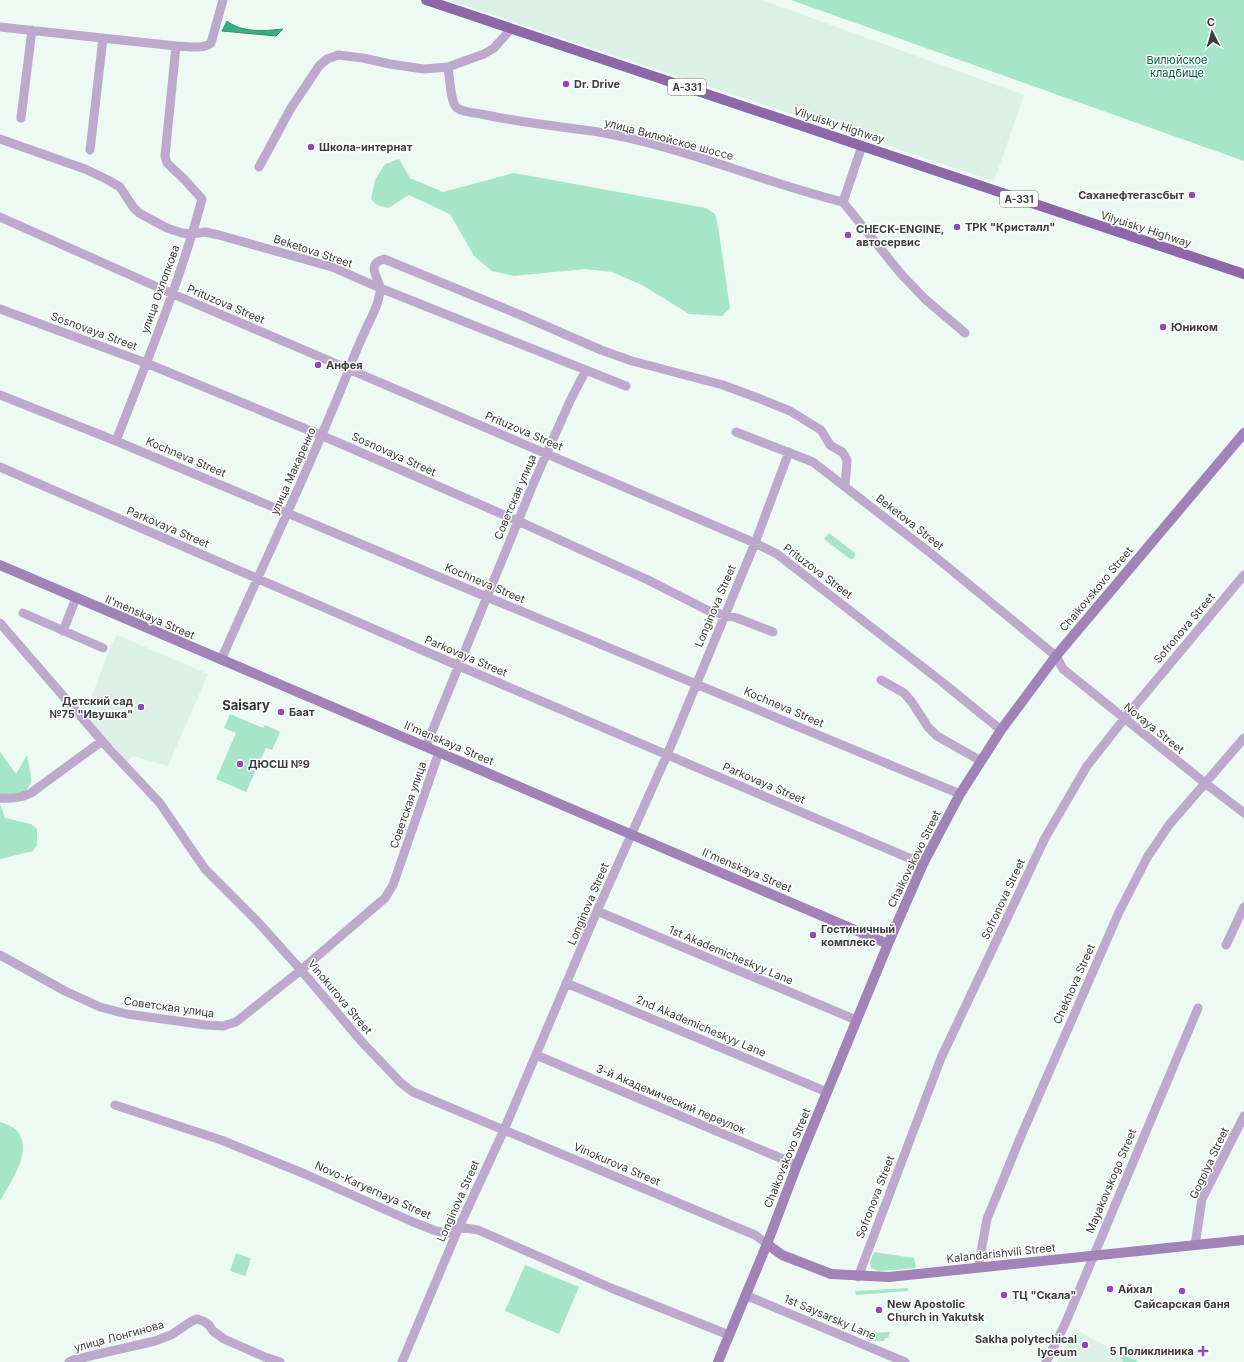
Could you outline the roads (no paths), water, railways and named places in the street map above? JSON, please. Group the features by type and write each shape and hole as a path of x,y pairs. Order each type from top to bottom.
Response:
{"main road":[{"name":"Vilyuisky Highway","path":"426,0 1244,274"},
{"name":"Chaikovskovo Street","path":"718,1362 888,944 923,864 960,794 1001,730 1056,656 1244,433"},
{"name":"Il'menskaya Street","path":"0,565 632,833 888,944"},
{"name":"Kalandarishvili Street","path":"767,1244 782,1255 831,1274 889,1277 1244,1240"}],"street":[{"path":"0,27 176,46 201,47 207,46 211,43 223,0"},
{"path":"259,168 291,108 319,66 327,59 338,55 424,69 448,67 484,54 494,48 511,28"},
{"path":"21,118 32,30"},
{"path":"90,150 103,38"},
{"name":"улица Охлопкова","path":"116,441 173,294 202,199 185,180 167,164 165,156 176,46"},
{"name":"улица Вилюйское шоссе","path":"448,67 453,102 456,107 462,110 498,118 610,134 688,154 810,194 842,202"},
{"name":"Beketova Street","path":"0,139 72,164 108,180 120,187 133,207 139,213 168,228 192,234 205,232 219,235 332,267 380,288 626,386"},
{"path":"862,146 842,202 901,274 925,299 965,334"},
{"name":"Prituzova Street","path":"0,218 173,294 755,543 780,556 942,682 1001,730"},
{"path":"380,288 374,270 375,264 379,260 384,259 632,361 723,385 775,404 815,425 821,430 830,445 842,452 847,462 845,486"},
{"name":"улица Макаренко","path":"221,660 257,578 323,436 349,369 377,306 380,288"},
{"name":"Sosnovaya Street","path":"0,309 146,363 323,436 518,521 648,580 709,611 724,616 737,618 773,632"},
{"name":"Советская улица","path":"426,746 518,521 570,401 586,370"},
{"name":"Kochneva Street","path":"0,395 288,512 487,597 960,794"},
{"name":"Beketova Street","path":"736,432 813,462 933,555 1056,656"},
{"name":"Longinova Street","path":"402,1362 459,1227 504,1130 597,911 667,755 755,543 788,452"},
{"name":"Parkovaya Street","path":"0,467 459,666 923,864"},
{"name":"Sofronova Street","path":"858,1276 941,1058 1042,845 1087,766 1124,719 1244,575"},
{"path":"63,631 76,598"},
{"path":"23,613 103,648"},
{"name":"Vinokurova Street","path":"0,623 102,741 159,802 205,869 301,970 362,1042 388,1070 413,1092 755,1236 767,1244"},
{"name":"Novaya Street","path":"1056,656 1063,669 1205,783 1244,812"},
{"path":"881,680 904,693 928,727 937,736 981,761"},
{"name":"Chekhova Street","path":"978,1268 987,1220 1021,1136 1119,912 1148,856 1168,825 1244,738"},
{"path":"0,798 23,797 31,793 102,741"},
{"name":"Советская улица","path":"0,955 65,992 100,1007 127,1014 223,1026 236,1022 301,970 385,898 393,885 439,752"},
{"path":"1226,945 1244,907"},
{"name":"1st Akademicheskyy Lane","path":"597,911 856,1020"},
{"name":"2nd Akademicheskyy Lane","path":"566,983 827,1092"},
{"name":"Mayakovskogo Street","path":"1046,1362 1065,1324 1198,1008"},
{"name":"3-й Академический переулок","path":"536,1055 797,1165"},
{"name":"Novo-Karyernaya Street","path":"115,1105 221,1140 305,1174 436,1231 448,1233 459,1227 478,1230 611,1288 729,1335"},
{"name":"Gogolya Street","path":"1195,1245 1202,1199 1244,1116"},
{"name":"1st Saysarsky Lane","path":"745,1295 906,1362"},
{"name":"улица Лонгинова","path":"69,1362 155,1340 171,1334 197,1319 209,1325 224,1339 280,1362"}],"place":[{"name":"Dr. Drive","path":"566,84"},
{"name":"Школа-интернат","path":"311,147"},
{"name":"Саханефтегазсбыт","path":"1192,195"},
{"name":"ТРК \"Кристалл\"","path":"957,227"},
{"name":"CHECK-ENGINE, автосервис","path":"848,235"},
{"name":"Юником","path":"1163,327"},
{"name":"Анфея","path":"318,365"},
{"name":"Детский сад №75 \"Ивушка\"","path":"141,707"},
{"name":"Баат","path":"281,712"},
{"name":"ДЮСШ №9","path":"240,764"},
{"name":"Гостиничный комплекс","path":"813,935"},
{"name":"Айхал","path":"1110,1289"},
{"name":"Сайсарская баня","path":"1182,1291"},
{"name":"ТЦ \"Скала\"","path":"1004,1295"},
{"name":"New Apostolic Church in Yakutsk","path":"879,1310"},
{"name":"Sakha polytechical lyceum","path":"1085,1345"},
{"name":"5 Поликлиника","path":"1203,1351"}],"district":[{"name":"Saisary","path":"246,705"}],"park label":[{"name":"Вилюйское кладбище","path":"1177,66"}]}
